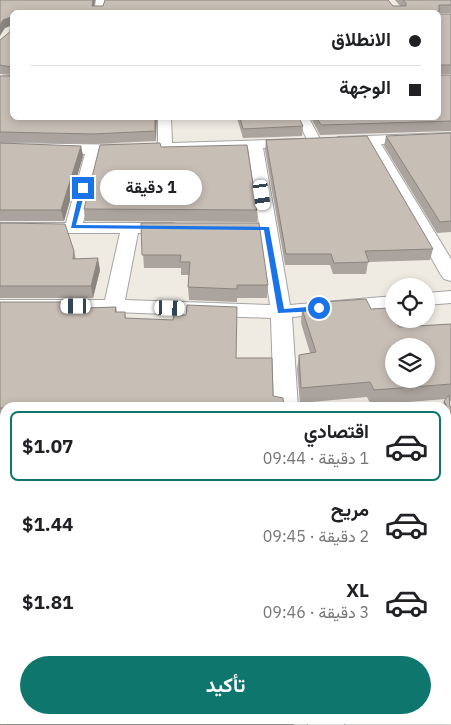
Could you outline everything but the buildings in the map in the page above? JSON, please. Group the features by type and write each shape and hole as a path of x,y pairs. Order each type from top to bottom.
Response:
{"street":[{"path":"164,120 165,147"},
{"path":"304,120 314,141"},
{"path":"0,146 94,150 314,141 451,138"},
{"path":"372,140 451,275"},
{"path":"255,144 281,312 286,402"},
{"path":"73,227 94,150"},
{"path":"114,306 130,227"},
{"path":"0,228 189,228"},
{"path":"218,228 267,229"},
{"path":"435,298 451,297"},
{"path":"0,306 114,306 281,312 385,303"}],"route":[{"path":"83,188 73,227 267,229 281,312 319,308"}]}
